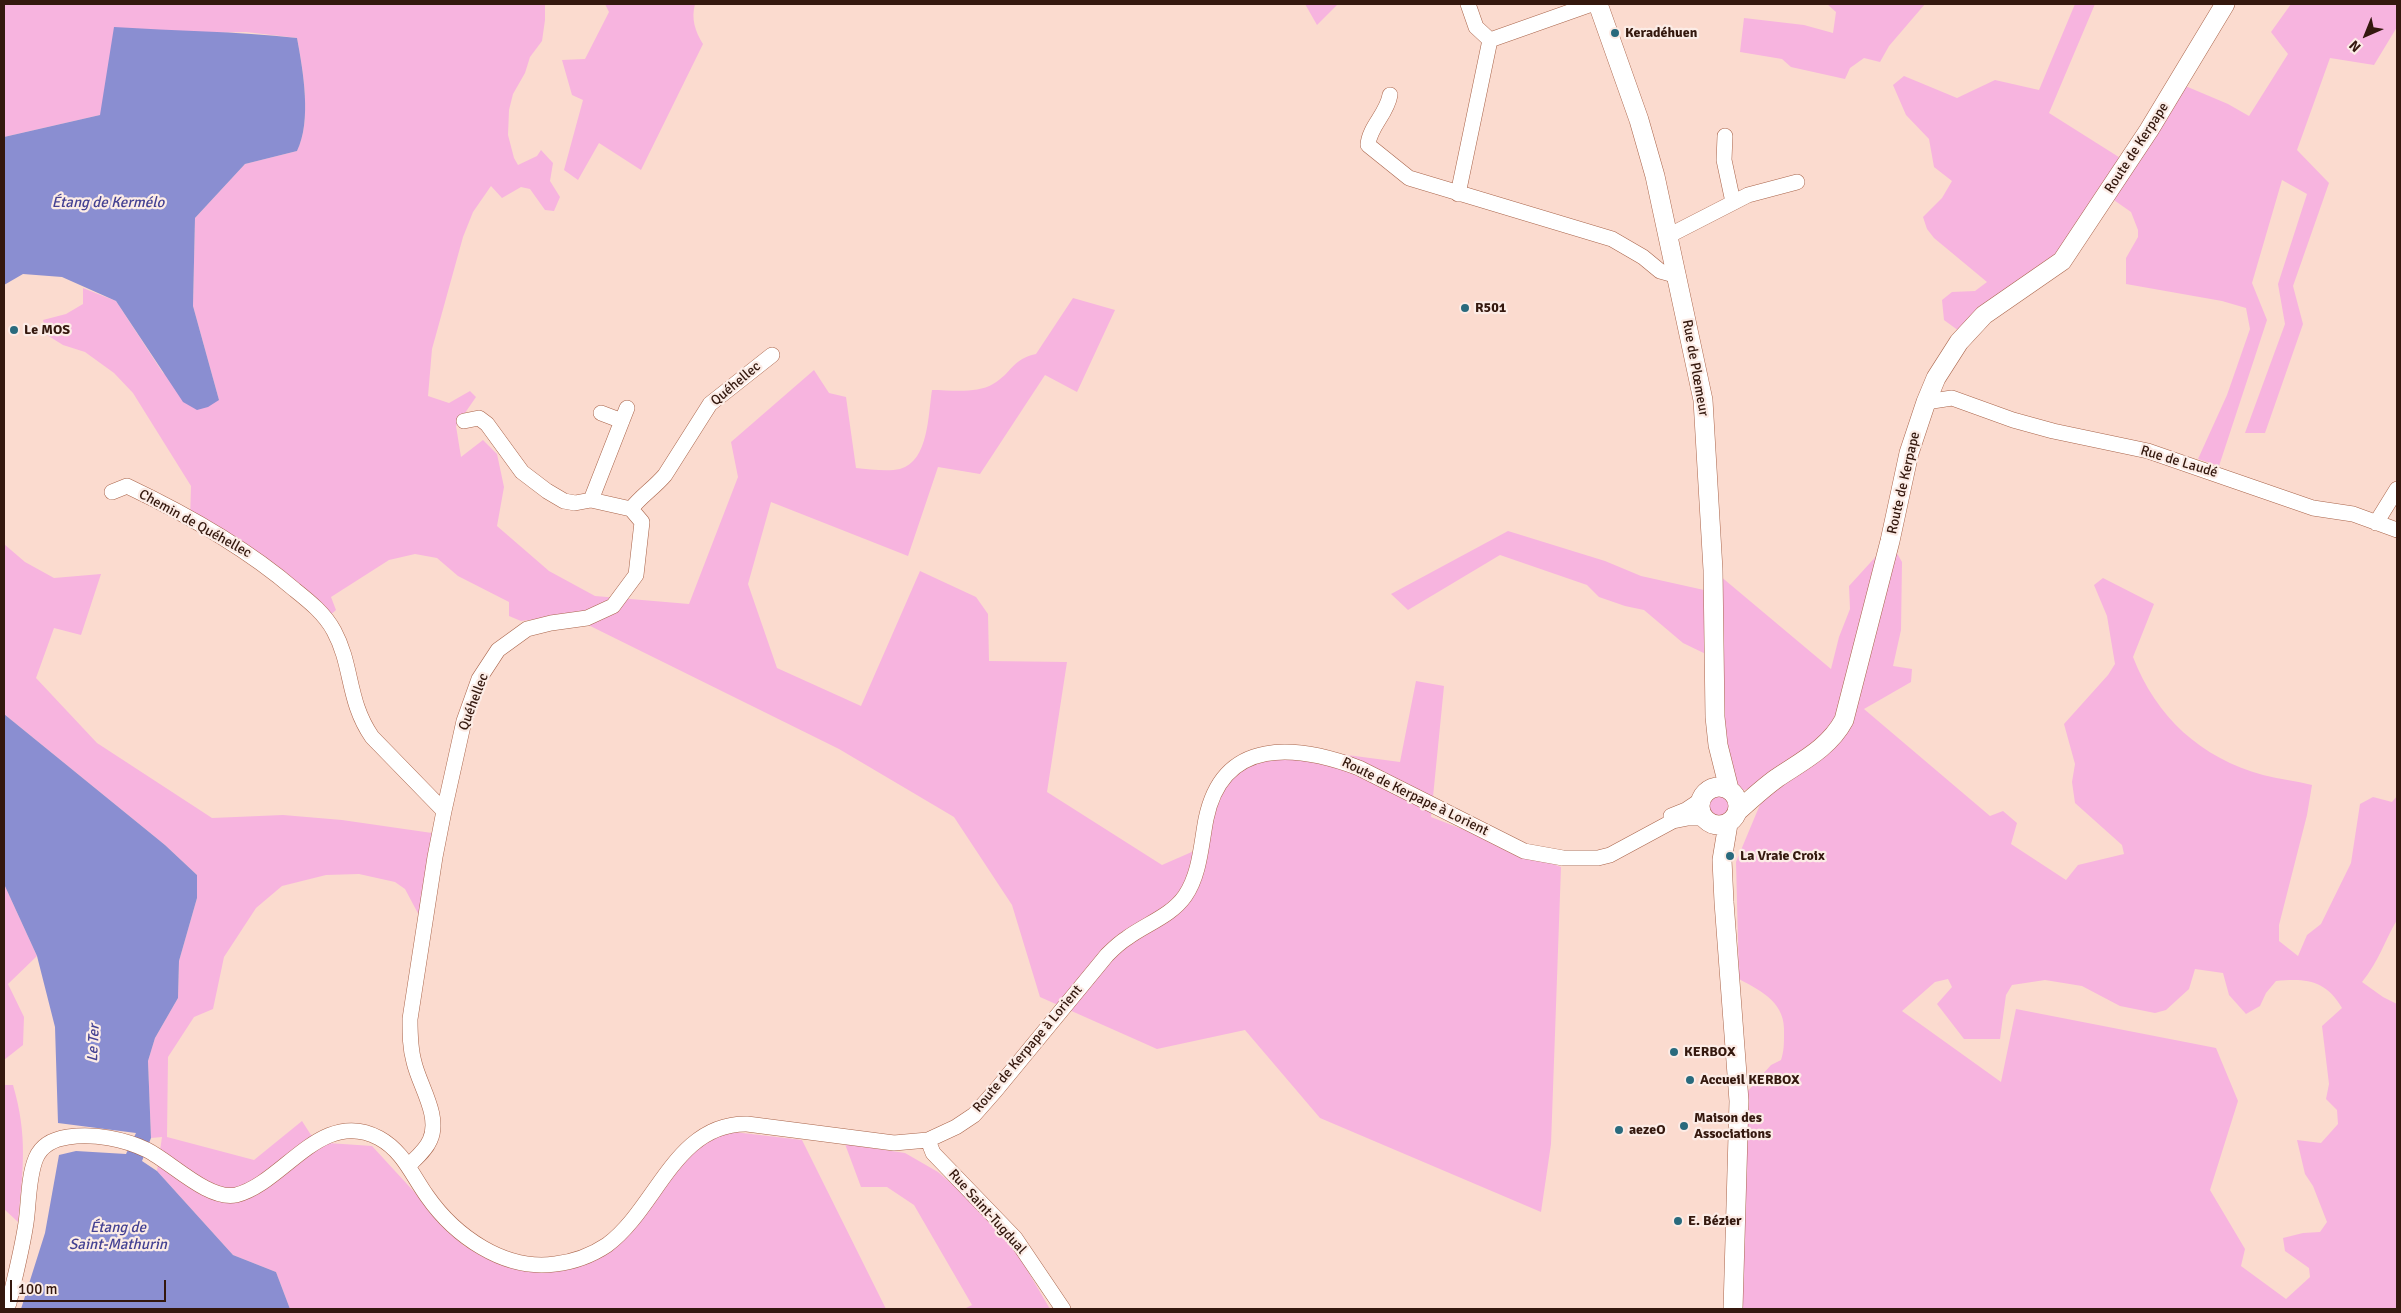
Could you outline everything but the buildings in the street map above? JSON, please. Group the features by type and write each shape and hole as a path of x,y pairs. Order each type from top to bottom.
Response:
{"main road":[{"name":"Rue de Plœmeur","path":"1598,4 1648,147 1670,236 1703,400 1710,496 1715,716 1724,810"},
{"name":"Route de Kerpape","path":"1724,810 1766,787 1821,749 1831,739 1844,720 1890,541 1909,453 1936,378 1959,342 1984,315 2062,261 2149,130 2225,4"},
{"name":"Rue de Plœmeur","path":"1705,795 1718,745"},
{"path":"1724,810 1700,806 1705,795 1722,787 1724,810 1722,860 1739,1101 1733,1309"}],"street":[{"path":"1468,4 1476,27 1490,40"},
{"path":"1490,40 1592,4"},
{"path":"1458,194 1490,40"},
{"path":"1390,95 1386,108 1368,138 1368,145 1409,178 1458,194 1588,230 1612,239 1643,257 1660,271 1678,276"},
{"path":"1725,136 1724,160 1733,202"},
{"path":"1670,236 1748,195 1797,182"},
{"path":"1643,257 1674,255"},
{"name":"Quéhellec","path":"408,1166 430,1140 433,1131 431,1112 414,1064 410,1046 410,1020 434,856 464,721 479,679 498,650 527,630 550,623 587,618 613,606 636,575 642,522 631,509 665,475 710,404 772,354"},
{"path":"1936,378 1941,381 1952,398"},
{"name":"Rue de Laudé","path":"1926,402 1952,398 2013,420 2053,431 2148,450 2313,508 2353,514 2397,530"},
{"path":"591,500 624,414 601,413"},
{"path":"464,421 479,418 487,424 522,472 564,501 575,503 591,500 631,509"},
{"name":"Chemin de Quéhellec","path":"112,492 127,486 244,549 317,608 328,621 340,644 352,695 364,726 372,738 444,811"},
{"path":"2376,523 2397,489"},
{"name":"Route de Kerpape à Lorient","path":"5,1309 9,1303 25,1230 33,1170 39,1152 50,1142 71,1136 129,1142 148,1151 207,1189 219,1194 233,1196 246,1191 300,1152 335,1134 359,1132 379,1138 400,1155 438,1210 466,1237 496,1255 513,1261 536,1265 553,1264 584,1256 608,1244 639,1211 691,1144 716,1129 736,1124 748,1124 894,1143 928,1140 956,1127 974,1115 1106,955 1126,938 1167,913 1185,896 1197,870 1213,796 1228,774 1247,760 1278,751 1309,753 1333,758 1359,768 1524,851 1563,858 1598,858 1610,855 1673,821 1724,810"},
{"name":"Route de Kerpape à Lorient","path":"1577,858 1630,839 1661,820 1686,810 1705,795"},
{"name":"Rue Saint-Tugdual","path":"928,1140 933,1153 1015,1238 1063,1309"}],"shaded area":[{"path":"4,4 545,4 542,41 530,57 525,73 513,94 509,110 508,135 514,158 518,165 537,156 541,150 553,163 550,181 560,197 554,211 545,210 530,189 521,187 502,198 491,186 473,212 463,237 432,349 428,396 449,403 470,391 476,397 456,426 461,457 483,440 497,454 504,487 497,526 549,571 595,596 689,604 738,477 731,442 814,370 829,393 846,397 856,468 895,470 910,464 917,457 922,447 928,423 932,390 971,390 993,384 1022,359 1036,354 1073,298 1115,310 1077,392 1045,375 980,474 938,467 908,556 771,502 748,584 777,668 861,706 920,571 976,597 988,614 989,661 1067,662 1047,792 1162,865 1194,851 1236,761 1302,749 1400,762 1416,681 1444,686 1431,817 1561,867 1551,1144 1541,1212 1320,1118 1245,1030 1157,1049 1040,997 1012,905 954,817 839,749 568,615 521,621 509,616 509,602 458,576 437,558 415,554 389,560 331,597 336,610 327,618 190,522 191,486 133,393 114,373 85,352 63,345 47,335 43,320 66,314 83,304 83,288 116,301 163,373 219,400 193,306 195,218 245,164 297,151 302,139 304,125 305,95 297,38 246,32 206,33 100,115 4,137"},
{"path":"605,4 695,4 694,25 703,44 641,170 599,143 578,180 564,170 583,100 572,95 562,60 585,59 609,12"},
{"path":"1305,4 1338,4 1317,25"},
{"path":"1827,4 1925,4 1889,46 1880,62 1864,58 1850,68 1845,79 1791,67 1782,59 1740,52 1744,18 1804,25 1833,33 1836,12"},
{"path":"2075,4 2095,4 2049,113 2133,166 2183,85 2228,104 2249,116 2288,54 2271,32 2291,4 2397,4 2397,27 2374,65 2330,58 2297,150 2329,183 2293,286 2303,324 2265,433 2245,433 2285,324 2278,284 2307,194 2282,180 2252,283 2267,320 2219,466 2198,459 2227,395 2250,329 2246,308 2222,301 2126,284 2126,258 2138,237 2138,230 2131,212 2101,191 2064,247 2044,267 1959,331 1944,320 1942,300 1952,292 1975,291 1987,282 1934,238 1927,229 1923,217 1942,198 1952,181 1934,167 1929,139 1906,115 1893,85 1904,76 1957,98 1995,80 2039,90"},
{"path":"1508,531 1605,561 1641,576 1713,592 1713,570 1831,669 1839,637 1850,609 1849,586 1890,541 1902,562 1901,630 1893,666 1912,669 1911,682 1864,709 1990,816 2003,811 2017,823 2011,844 2066,880 2078,865 2124,854 2122,845 2075,803 2072,782 2075,764 2064,724 2108,675 2115,664 2107,616 2094,585 2103,578 2154,604 2133,657 2154,698 2168,716 2183,732 2220,758 2241,768 2263,775 2312,785 2307,815 2279,925 2279,941 2298,956 2307,935 2321,924 2351,863 2360,804 2373,797 2392,802 2397,796 2397,920 2377,959 2362,982 2383,997 2397,1004 2397,1309 1737,1309 1739,1101 1771,1065 1781,1060 1784,1047 1784,1023 1777,1006 1771,1000 1739,979 1736,862 1764,795 1758,786 1741,791 1731,780 1714,658 1683,643 1644,610 1599,597 1587,585 1500,555 1408,610 1391,594","holes":["2195,969 2223,973 2229,995 2246,1014 2260,1006 2266,993 2276,981 2287,980 2306,981 2322,986 2336,999 2342,1008 2322,1026 2329,1084 2326,1099 2337,1110 2338,1124 2321,1143 2297,1140 2305,1174 2313,1186 2327,1222 2320,1232 2303,1233 2283,1238 2285,1251 2309,1268 2310,1277 2286,1299 2241,1266 2245,1249 2210,1190 2238,1101 2216,1048 2016,1009 2001,1082 1902,1011 1935,982 1948,979 1952,987 1937,1004 1964,1039 2000,1039 2006,995 2012,985 2045,980 2082,986 2120,1006 2155,1013 2166,1010 2189,989"]},
{"path":"4,544 25,562 54,578 101,574 81,635 54,628 36,678 97,743 212,818 283,815 342,820 432,833 421,919 405,889 395,882 359,874 326,875 282,886 256,908 224,957 213,1009 194,1017 168,1057 167,1137 254,1160 302,1121 311,1135 328,1143 372,1146 464,1246 548,1271 602,1251 696,1148 726,1131 802,1140 886,1309 290,1309 276,1272 233,1255 157,1171 162,1137 151,1138 148,1061 155,1038 178,998 179,961 197,898 197,875 165,845 4,714"},
{"path":"1719,796 1726,799 1729,806 1726,813 1719,816 1712,813 1709,806 1712,799"},
{"path":"4,884 37,956 8,984 24,1017 23,1045 4,1060"},
{"path":"4,1085 13,1085 21,1121 23,1170 18,1222 4,1209"},
{"path":"845,1144 905,1153 938,1172 982,1210 1009,1239 1050,1309 964,1309 972,1305 914,1205 887,1187 861,1187"}],"water":[{"name":"Étang de Kermélo","path":"114,27 228,32 297,38 304,80 305,110 302,139 297,151 245,164 195,218 193,306 219,400 208,407 197,410 183,402 116,301 62,277 23,274 4,285 4,137 100,115"},
{"path":"4,714 165,845 197,875 197,898 179,961 178,998 155,1038 148,1061 151,1138 142,1161 157,1171 233,1255 276,1272 290,1309 21,1309 45,1233 59,1155 76,1151 126,1154 136,1133 58,1123 55,1027 37,956 4,884"}],"place":[{"name":"Keradéhuen","path":"1615,33"},
{"name":"R501","path":"1465,308"},
{"name":"Le MOS","path":"14,330"},
{"name":"La Vraie Croix","path":"1730,856"},
{"name":"KERBOX","path":"1674,1052"},
{"name":"Accueil KERBOX","path":"1690,1080"},
{"name":"Maison des Associations","path":"1684,1126"},
{"name":"aezeO","path":"1619,1130"},
{"name":"E. Bézier","path":"1678,1221"}],"water label":[{"name":"Le Ter","path":"94,1043"},
{"name":"Étang de Saint-Mathurin","path":"118,1236"}]}
